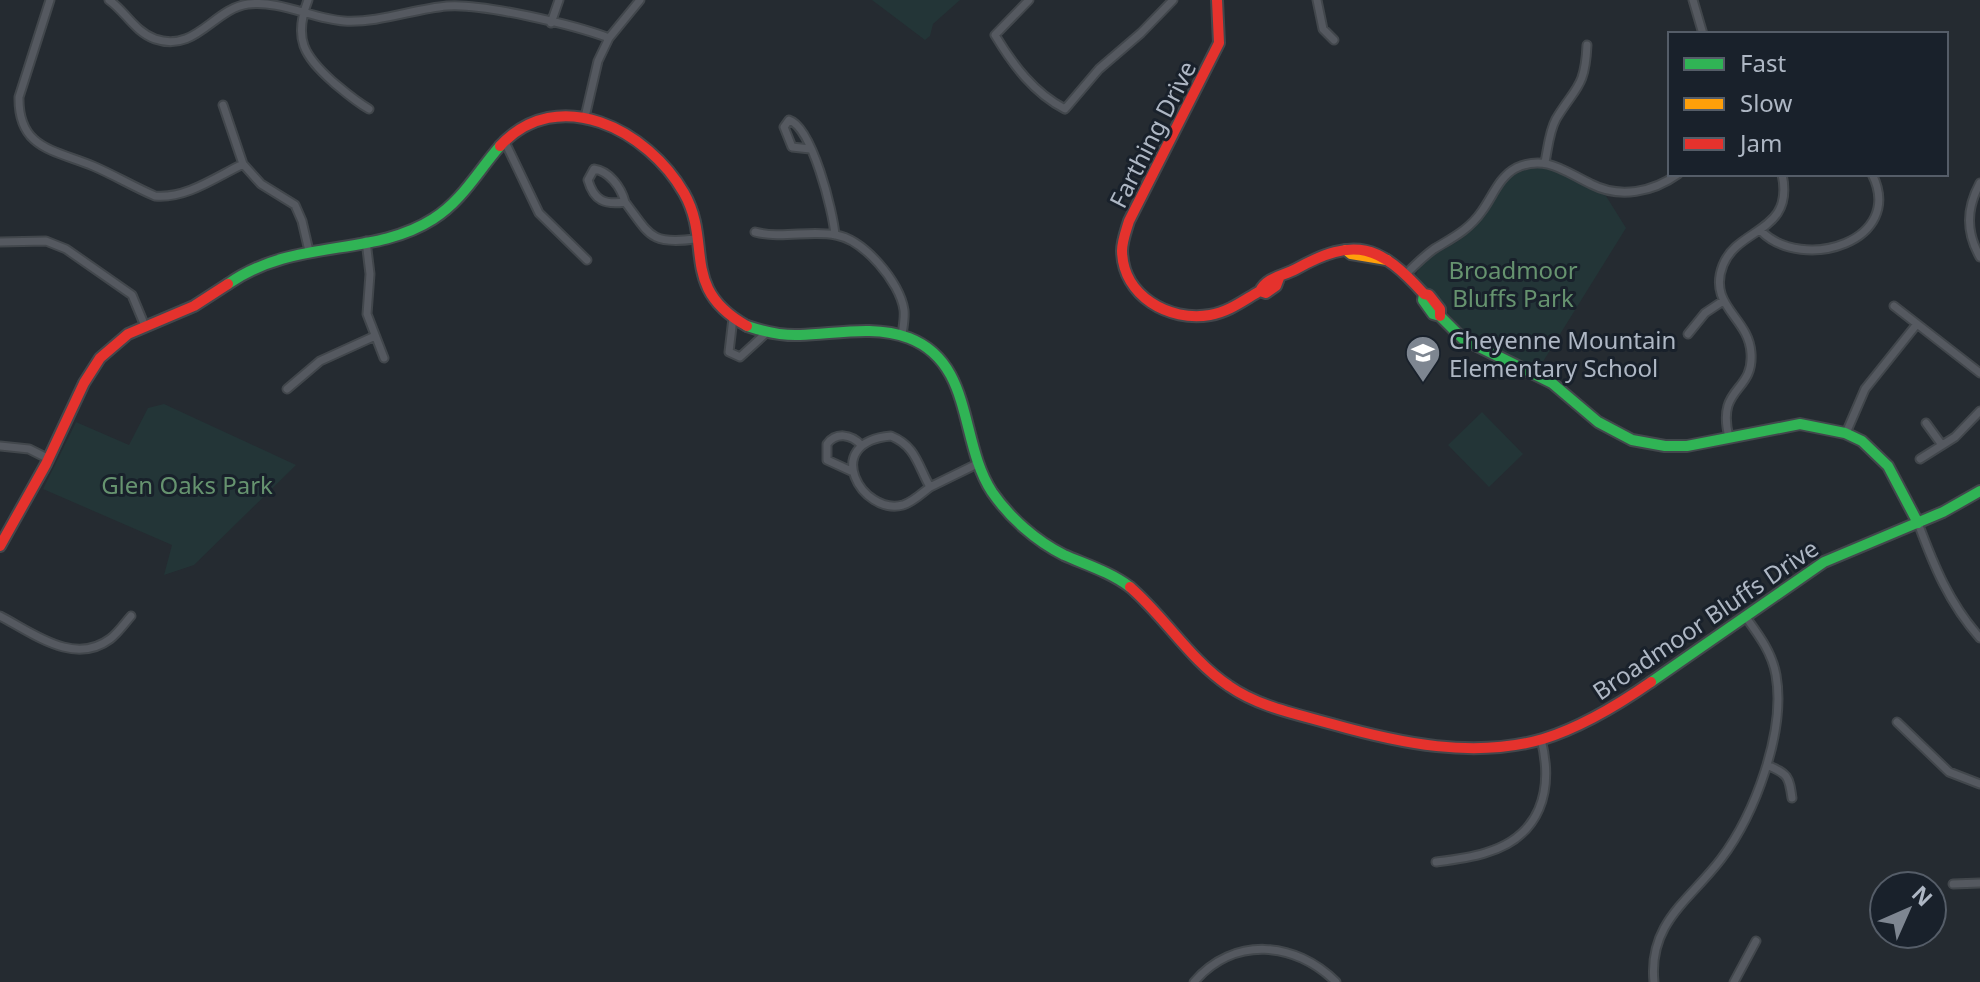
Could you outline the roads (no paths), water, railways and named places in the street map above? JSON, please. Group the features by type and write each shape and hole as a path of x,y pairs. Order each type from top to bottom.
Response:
{"street":[{"path":"50,0 19,97 23,124 38,143 155,196 184,193 243,164"},
{"path":"109,0 138,29 154,39 172,41 198,35 244,4 259,3 342,21 359,21 447,6 471,6 609,38"},
{"path":"308,0 301,39 312,63 354,101 369,109"},
{"path":"551,23 559,0"},
{"path":"585,117 598,61 609,38 640,0"},
{"path":"1029,0 995,35 1014,66 1052,103 1065,109 1099,69 1173,0"},
{"name":"Farthing Drive","path":"1217,0 1219,43 1129,221 1122,252 1124,266 1145,299 1167,313 1183,317 1222,312 1260,291 1262,284 1268,280 1279,278 1316,257 1353,247 1372,250 1381,253 1424,294 1429,295 1440,309 1440,316 1463,339 1552,383 1598,422 1632,440 1687,446 1800,424 1818,425 1846,433 1869,446 1893,469 1948,597 1980,638"},
{"path":"1317,0 1323,29 1334,40"},
{"path":"1693,0 1702,32"},
{"path":"1545,162 1551,131 1581,84 1587,45"},
{"path":"223,105 243,164 261,184 295,205 309,251"},
{"name":"Broadmoor Bluffs Drive","path":"0,546 49,459 93,369 107,349 129,333 200,304 256,267 309,251 418,229 434,220 467,190 504,140 516,130 560,116 585,117 620,129 677,182 690,206 698,263 709,291 717,304 733,318 748,328 783,336 875,331 902,335 933,351 954,377 962,394 977,464 996,497 1033,535 1054,549 1104,570 1130,587 1225,684 1245,695 1358,732 1398,741 1476,746 1541,739 1579,724 1630,697 1824,562 1939,515 1980,491"},
{"path":"504,140 539,213 587,260"},
{"path":"810,149 832,209 835,235"},
{"path":"1406,274 1426,255 1467,229 1508,174 1517,168 1545,162 1560,166 1591,185 1617,192 1650,189 1674,176"},
{"path":"625,202 610,204 596,197 588,180 594,169 607,174 650,235 672,241 695,239"},
{"path":"1729,437 1725,414 1727,403 1746,379 1752,357 1747,334 1723,301 1719,278 1726,258 1735,247 1761,231 1774,217 1780,207 1784,187 1782,176"},
{"path":"1761,231 1779,246 1812,252 1847,242 1872,224 1878,210 1878,185 1873,176"},
{"path":"1980,183 1970,207 1968,226 1972,243 1980,257"},
{"path":"755,232 771,236 835,235 864,248 897,289 904,311 902,335"},
{"path":"0,242 46,241 66,249 132,295 145,326"},
{"path":"366,241 370,274 367,314 384,358"},
{"path":"1688,334 1705,313 1723,301"},
{"path":"1894,306 1980,373"},
{"path":"733,318 729,352 740,357 765,334"},
{"path":"1846,433 1865,389 1917,324"},
{"path":"287,389 320,361 375,336"},
{"path":"1920,459 1955,437 1980,411"},
{"path":"1926,423 1942,445"},
{"path":"851,471 827,460 827,444 838,436 849,436 861,445"},
{"path":"930,487 913,452 904,441 891,436 875,438 861,445 852,459 851,471 859,486 889,506 905,505 948,476 977,464"},
{"path":"0,446 29,449 49,459"},
{"path":"0,616 60,647 73,650 99,645 111,638 131,616"},
{"path":"1654,982 1653,957 1663,927 1730,847 1751,809 1767,765 1777,704 1777,677 1764,642 1745,616"},
{"path":"1897,722 1949,772 1980,784"},
{"path":"1436,862 1487,853 1526,830 1538,812 1548,780 1541,739"},
{"path":"1767,765 1789,779 1792,798"},
{"path":"1953,884 1980,883"},
{"path":"1734,982 1756,941"},
{"path":"1194,982 1207,969 1234,954 1267,949 1306,958 1336,982"}],"place":[{"name":"Cheyenne Mountain Elementary School","path":"1423,384"}],"park label":[{"name":"Broadmoor Bluffs Park","path":"1513,283"},
{"name":"Glen Oaks Park","path":"187,484"}]}
